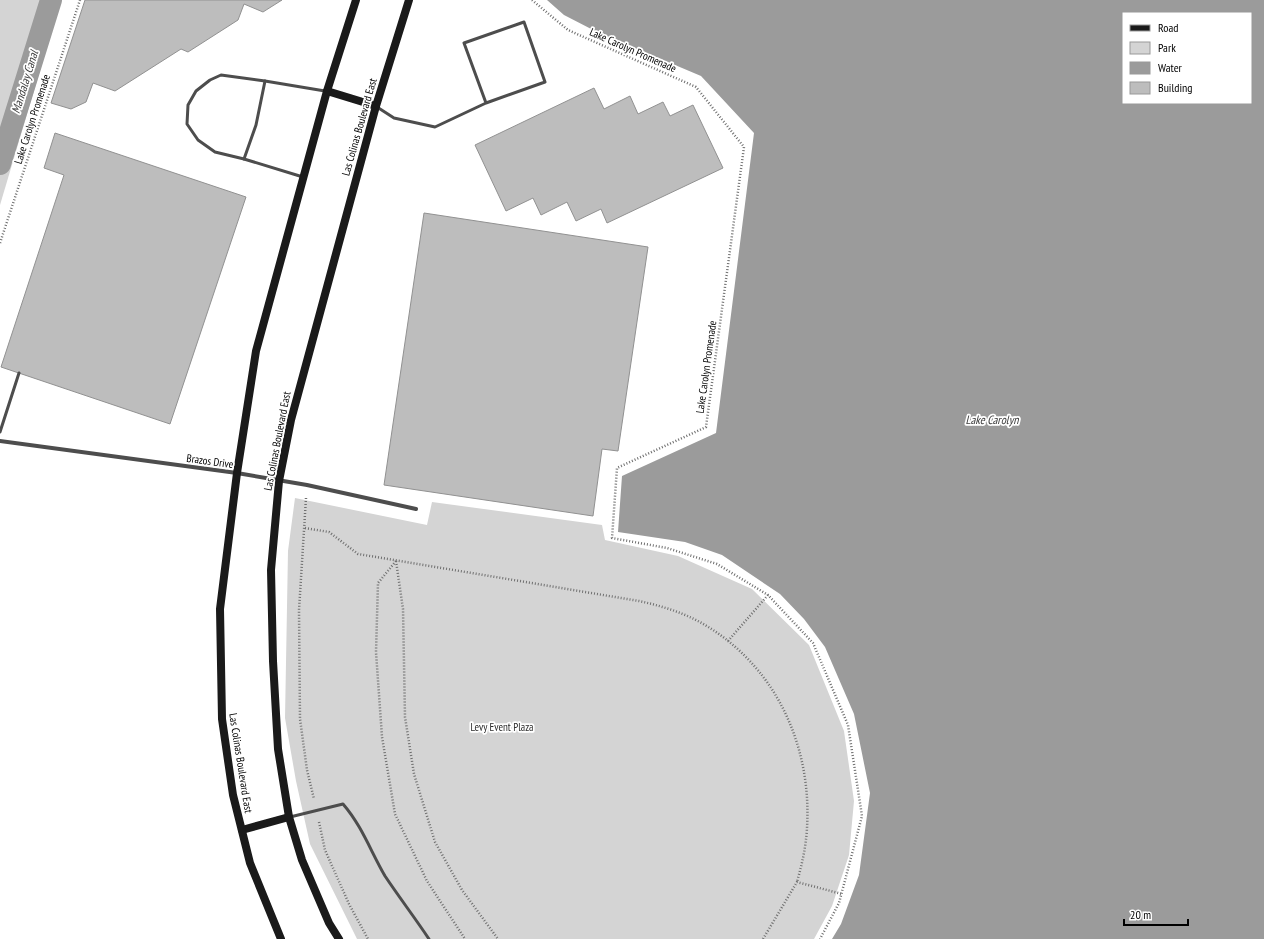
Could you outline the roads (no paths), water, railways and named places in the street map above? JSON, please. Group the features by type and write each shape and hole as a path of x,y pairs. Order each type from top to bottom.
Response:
{"main road":[{"name":"Las Colinas Boulevard East","path":"281,939 250,863 233,795 222,719 220,609 237,473 256,351 327,91 356,0"},
{"name":"Las Colinas Boulevard East","path":"339,939 329,923 302,860 289,817 278,748 270,570 279,481 291,420 376,106 410,0"},
{"path":"327,91 376,106"},
{"path":"242,830 289,817"}],"street":[{"name":"Brazos Drive","path":"0,442 237,473 307,485 416,510"}],"lane":[{"path":"376,106 394,118 435,127 486,103 545,82 524,22 464,43 486,103"},
{"path":"303,177 215,152 198,140 187,124 188,105 196,91 210,80 221,75 327,91"},
{"path":"244,159 256,125 265,81"},
{"path":"0,432 19,373"},
{"path":"289,817 343,804 352,815 369,843 385,875 429,939"}],"water":[{"name":"Lake Carolyn","path":"547,0 1264,0 1264,939 832,939 841,924 859,875 870,793 854,714 825,647 804,619 780,594 722,555 685,542 618,532 622,476 716,433 754,133 701,76 597,32 564,15"}],"waterway":[{"name":"Mandalay Canal","path":"0,164 51,0"}],"park label":[{"name":"Levy Event Plaza","path":"502,727"}]}
